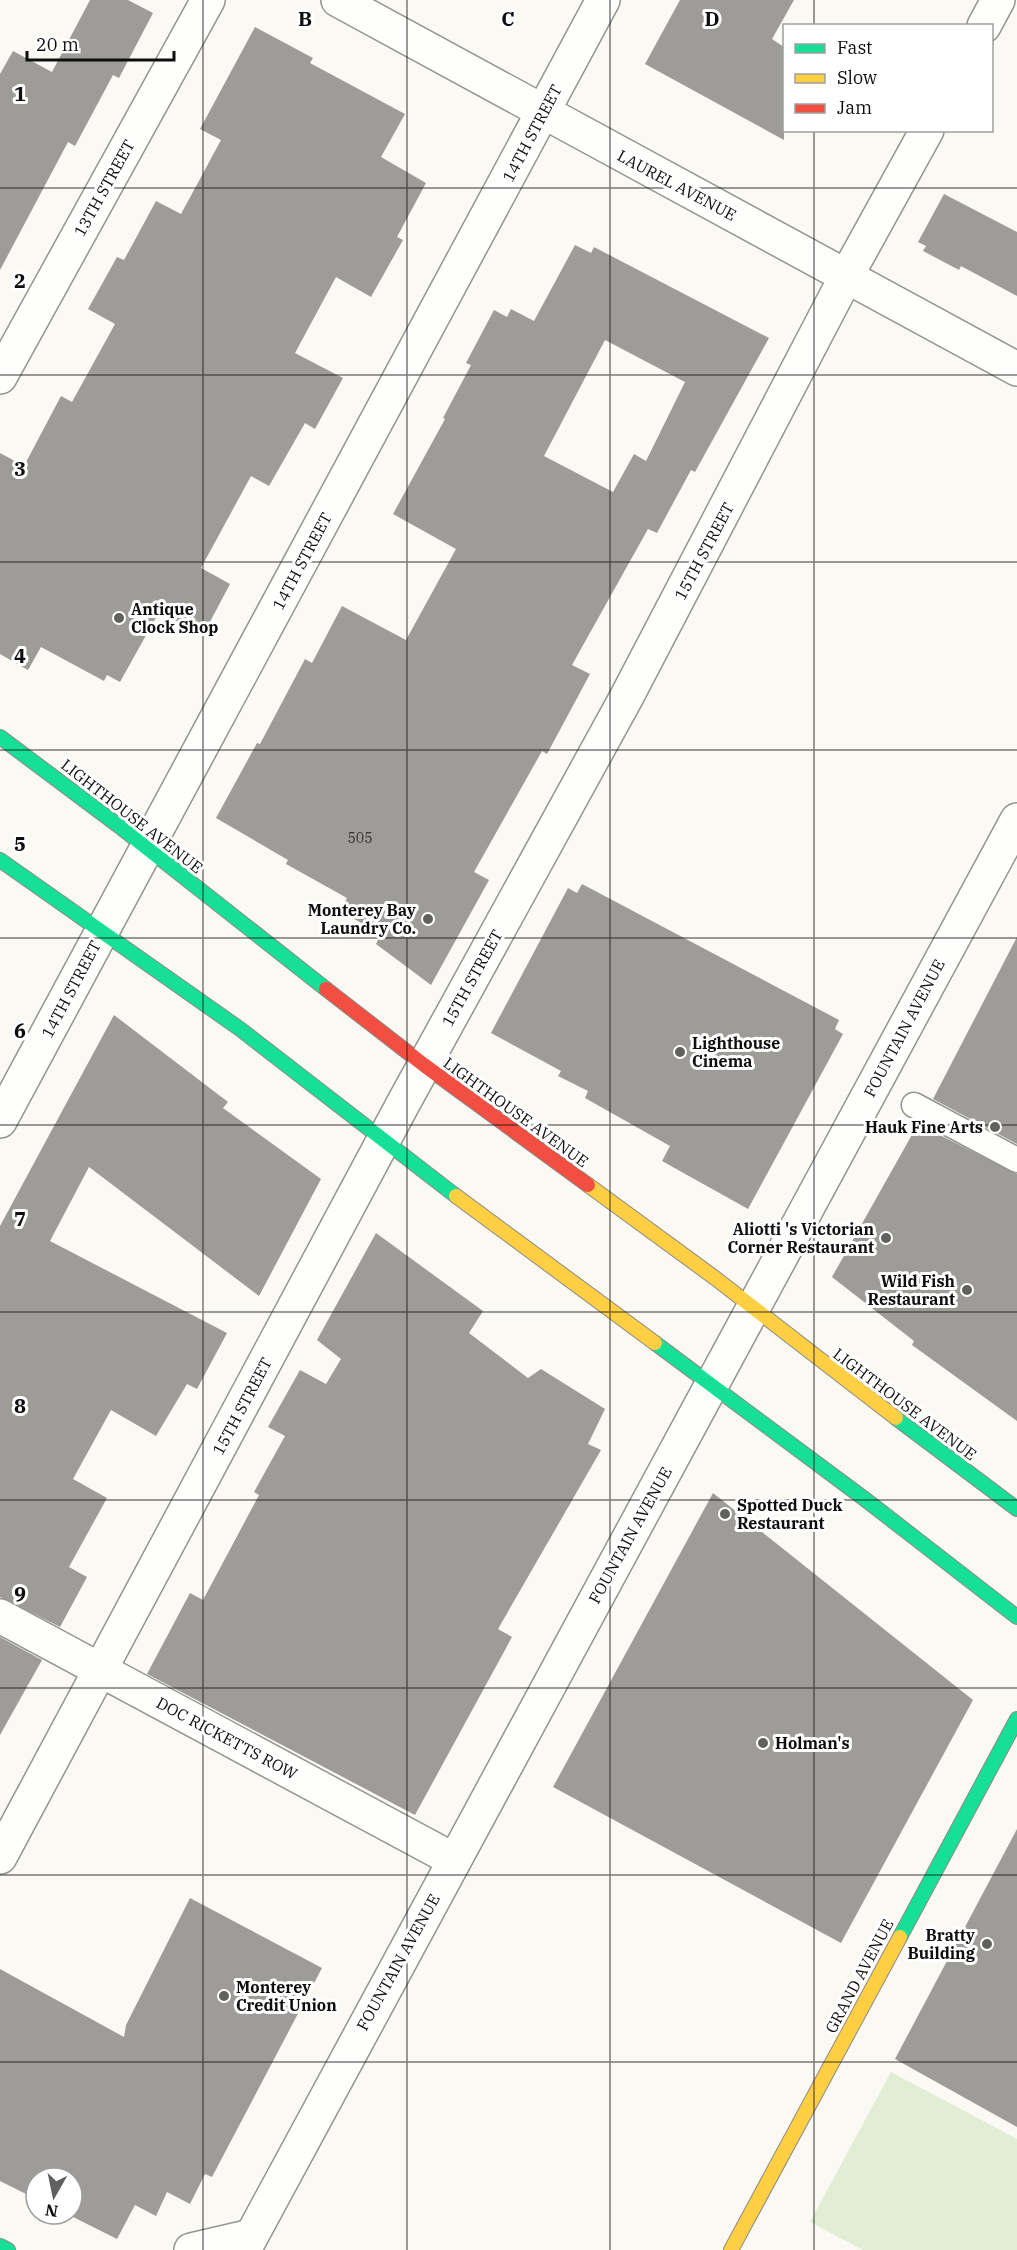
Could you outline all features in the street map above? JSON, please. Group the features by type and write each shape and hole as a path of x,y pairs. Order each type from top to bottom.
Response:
{"main road":[{"name":"LIGHTHOUSE AVENUE","path":"0,737 147,848 424,1065 753,1308 1017,1509"},
{"path":"0,860 103,930 240,1029 383,1141 866,1500 1017,1617"},
{"name":"GRAND AVENUE","path":"731,2250 1017,1719"},
{"path":"0,2246 8,2250"}],"street":[{"name":"13TH STREET","path":"0,377 208,0"},
{"name":"LAUREL AVENUE","path":"338,0 543,113 848,275 1017,369"},
{"name":"14TH STREET","path":"0,1121 603,0"},
{"path":"985,24 998,0"},
{"name":"15TH STREET","path":"0,1857 424,1065 626,698 848,275 926,132"},
{"name":"FOUNTAIN AVENUE","path":"248,2243 1017,820"},
{"name":"DOC RICKETTS ROW","path":"0,1616 454,1860"},
{"path":"191,2250 248,2243"}],"lane":[{"path":"914,1105 1017,1160"}],"green space":[{"path":"891,2072 1017,2139 1017,2250 863,2250 810,2222"}],"building":[{"path":"90,0 128,0 153,13 119,78 113,75 75,146 68,142 0,270 0,74 13,51 52,72"},
{"path":"680,0 794,0 772,39 783,46 784,140 645,64"},
{"path":"255,27 313,58 310,63 405,114 381,157 426,183 397,237 403,240 371,297 336,277 295,353 343,378 315,429 305,423 269,486 251,476 201,568 230,584 203,635 159,612 120,682 107,675 104,681 41,647 28,670 0,654 0,453 24,466 61,396 72,402 115,324 88,309 117,257 124,260 156,201 181,214 221,140 200,129"},
{"path":"944,194 1017,232 1017,296 961,266 959,270 923,251 926,246 918,242"},
{"path":"575,245 591,253 594,247 769,338 695,472 691,470 657,533 648,529 572,665 590,674 547,754 542,751 474,872 489,880 431,985 376,944 381,934 340,911 347,898 286,864 288,860 216,818 257,743 260,744 305,659 312,663 342,606 406,640 456,549 393,514 445,419 443,418 471,365 466,363 494,310 507,317 511,309 534,321","holes":["605,340 685,382 646,461 634,454 613,492 544,456"]},
{"name":"Lighthouse Cinema","path":"582,884 839,1020 835,1029 843,1034 748,1209 662,1161 670,1146 585,1098 588,1091 558,1076 561,1071 491,1033 568,888 577,893"},
{"path":"1017,937 1017,1144 933,1099"},
{"path":"114,1015 228,1102 223,1108 321,1179 259,1296 89,1167 50,1241 227,1333 197,1389 187,1384 156,1436 111,1410 73,1479 107,1498 69,1567 87,1577 60,1627 0,1597 0,1226"},
{"path":"918,1124 1017,1174 1017,1421 912,1345 914,1341 832,1277"},
{"path":"376,1233 483,1311 469,1333 528,1378 541,1369 605,1409 588,1444 601,1450 498,1629 512,1637 415,1815 147,1674 190,1593 203,1600 259,1495 254,1492 285,1436 268,1427 300,1370 326,1384 341,1359 317,1340"},
{"name":"Holman's","path":"713,1493 973,1700 841,1943 553,1787"},
{"path":"0,1637 42,1660 0,1735"},
{"name":"Bratty Building","path":"1017,1829 1017,2127 895,2059"},
{"path":"190,1898 322,1968 212,2177 205,2174 190,2204 167,2192 156,2216 135,2205 117,2239 84,2222 84,2166 24,2166 24,2193 0,2181 0,1969 124,2037 126,2025"}],"traffic: fast":[{"path":"0,737 119,826 326,989"},
{"path":"0,860 240,1029 456,1196"},
{"path":"655,1343 866,1500 1017,1617"},
{"path":"896,1418 1017,1509"},
{"path":"900,1937 1017,1719"},
{"path":"0,2246 8,2250"}],"traffic: slow":[{"path":"588,1185 715,1278 896,1418"},
{"path":"456,1196 655,1343"},
{"path":"731,2250 900,1937"}],"traffic: jam":[{"path":"326,989 424,1065 588,1185"}],"place":[{"name":"Antique Clock Shop","path":"119,618"},
{"name":"Monterey Bay Laundry Co.","path":"428,919"},
{"name":"Lighthouse Cinema","path":"680,1052"},
{"name":"Hauk Fine Arts","path":"995,1127"},
{"name":"Aliotti 's Victorian Corner Restaurant","path":"886,1238"},
{"name":"Wild Fish Restaurant","path":"967,1290"},
{"name":"Spotted Duck Restaurant","path":"725,1514"},
{"name":"Holman's","path":"763,1743"},
{"name":"Bratty Building","path":"987,1944"},
{"name":"Monterey Credit Union","path":"224,1996"}]}
